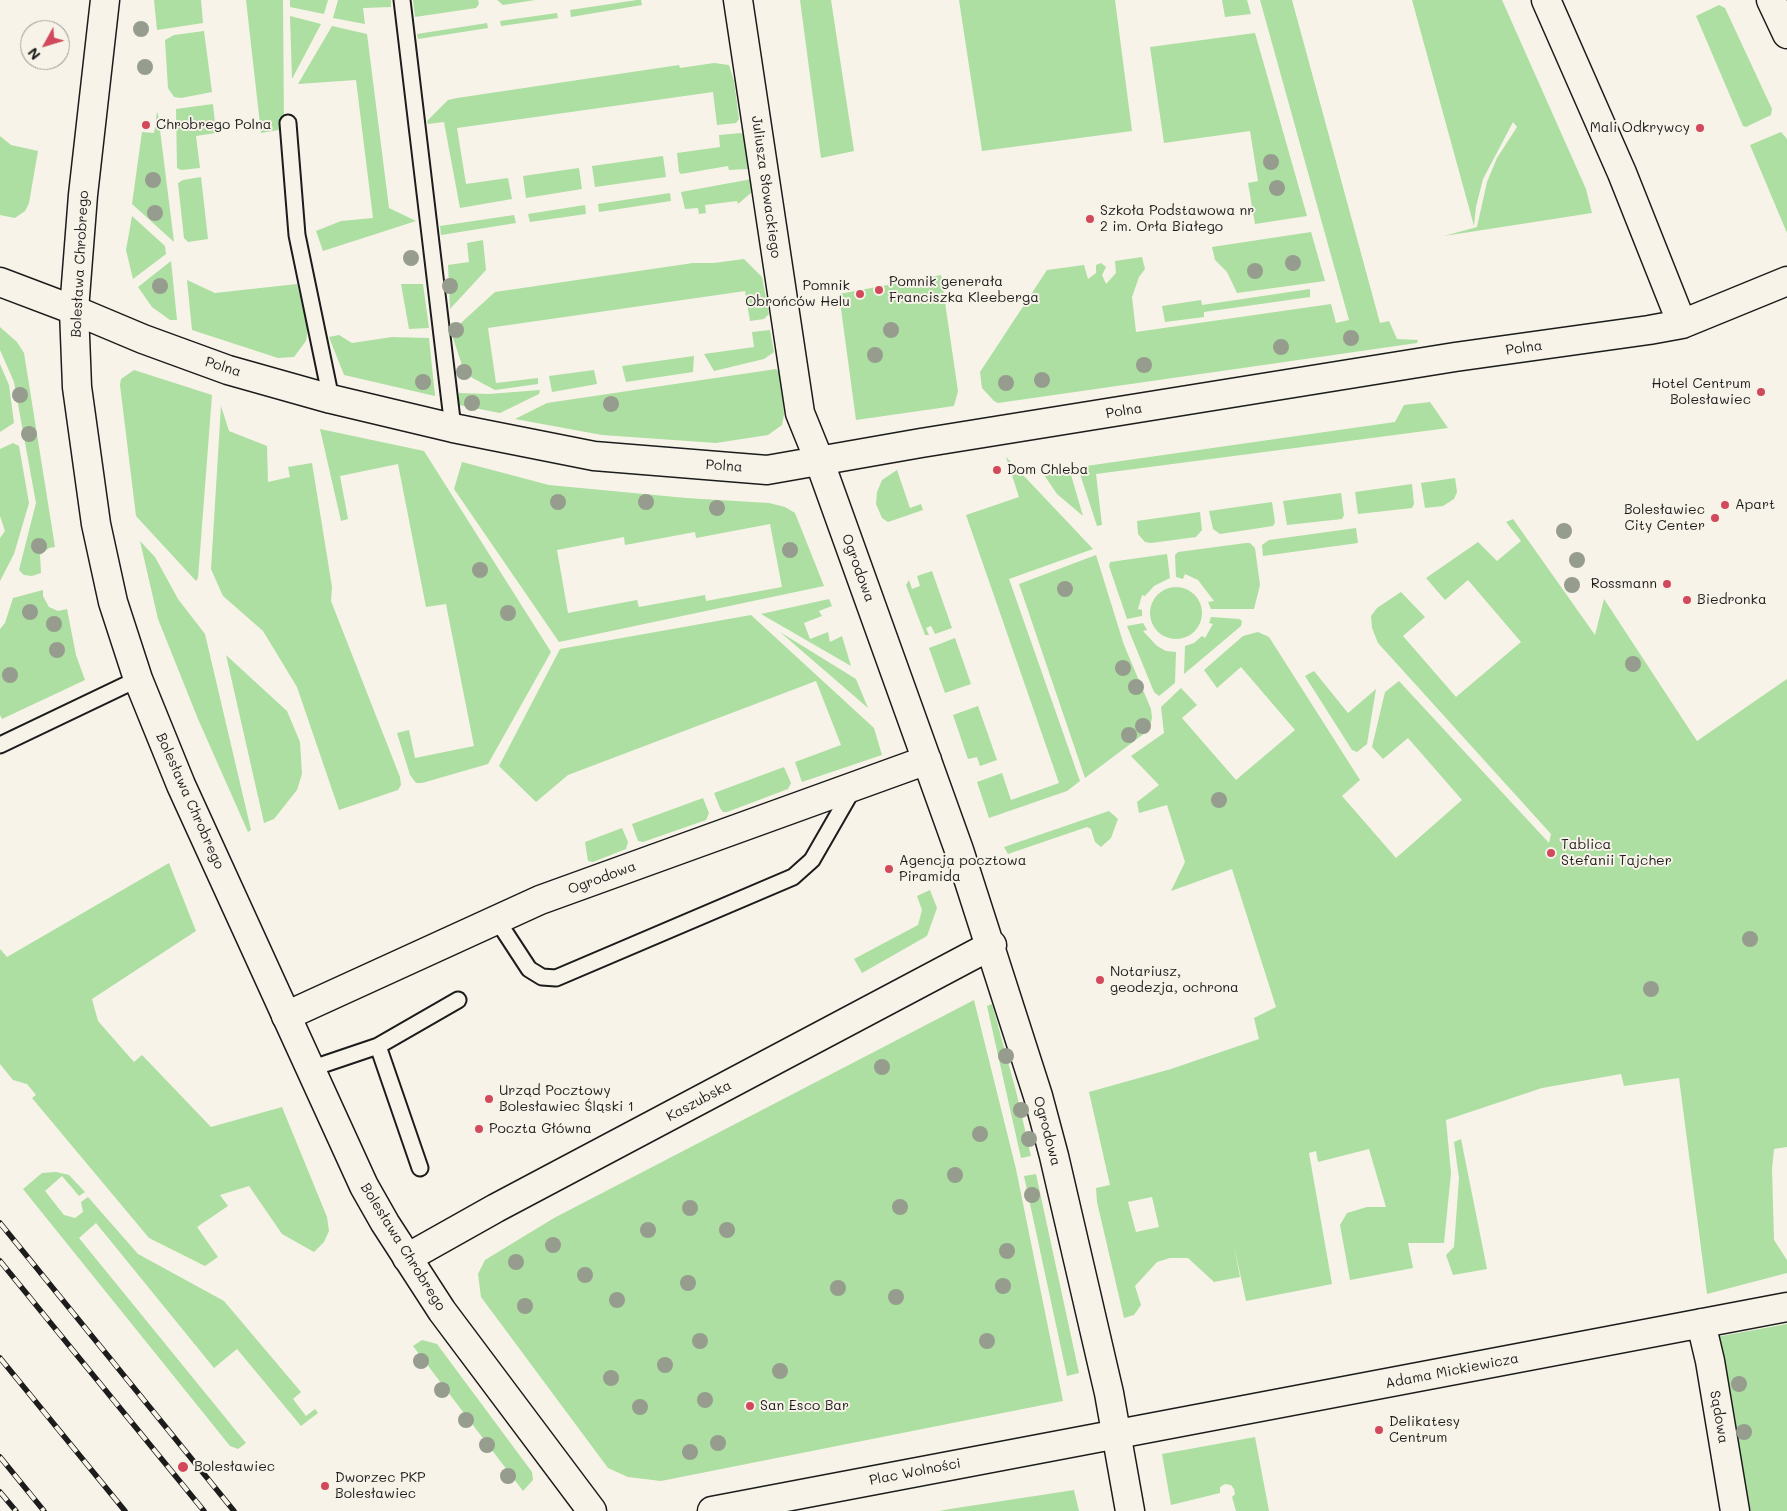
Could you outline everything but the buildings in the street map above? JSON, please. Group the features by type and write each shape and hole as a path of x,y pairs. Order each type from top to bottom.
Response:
{"street":[{"name":"Bolesława Chrobrego","path":"105,0 83,195 74,310 77,387 96,524 113,602 138,679 181,785 364,1186 407,1258 442,1311 586,1509"},
{"name":"Juliusza Słowackiego","path":"738,0 800,414 819,460"},
{"path":"1546,0 1622,173 1682,324"},
{"path":"1771,0 1787,34"},
{"name":"Polna","path":"0,282 143,339 218,366 331,399 453,428 594,456 767,470 1431,361 1682,324 1787,281"},
{"name":"Ogrodowa","path":"819,460 992,945 1054,1156 1117,1434 1130,1511"},
{"name":"Ogrodowa","path":"286,1016 540,900 927,760"},
{"name":"Kaszubska","path":"407,1258 488,1212 992,945"},
{"name":"Adama Mickiewicza","path":"1117,1434 1787,1307"},
{"name":"Sądowa","path":"1701,1323 1710,1361 1735,1511"},
{"name":"Plac Wolności","path":"712,1511 1117,1434"}],"lane":[{"path":"402,0 453,428"},
{"path":"288,123 297,235 331,399"},
{"path":"0,745 138,679"},
{"path":"497,920 529,969 542,977 556,978 793,877 812,860 855,786"},
{"path":"310,1069 378,1046 458,1000"},
{"path":"378,1046 420,1168"}],"green space":[{"path":"154,0 201,0 203,23 157,30"},
{"path":"246,0 283,0 284,129 261,133"},
{"path":"290,0 328,0 324,14 290,7"},
{"path":"338,0 391,0 391,7 363,8 365,24 333,18"},
{"path":"413,0 478,0 479,4 476,8 415,17"},
{"path":"497,0 535,0 503,5"},
{"path":"641,0 642,5 571,17 570,10"},
{"path":"800,0 831,0 854,151 821,158"},
{"path":"959,0 1115,0 1132,131 982,151"},
{"path":"1222,0 1247,0 1251,14 1225,17"},
{"path":"1260,0 1292,0 1380,323 1389,321 1397,339 1418,340 1417,343 998,403 994,401 982,388 980,372 1047,270 1084,265 1088,279 1096,273 1096,265 1101,263 1106,267 1102,275 1106,284 1116,273 1115,261 1142,257 1145,269 1139,277 1132,297 1136,332 1331,304 1336,323 1349,320"},
{"path":"1412,0 1502,0 1586,189 1592,213 1444,236 1477,227 1487,182 1497,158 1517,127 1513,122 1483,179 1476,207 1474,226"},
{"path":"1719,5 1725,8 1772,109 1771,115 1746,127 1743,126 1696,16"},
{"path":"557,13 558,18 501,26 500,21"},
{"path":"290,16 321,24 292,79"},
{"path":"487,23 488,28 418,39 417,34"},
{"path":"332,26 367,34 389,208 416,221 323,251 316,231 341,221 373,218 356,80 298,84"},
{"path":"204,31 212,92 181,98 174,97 168,88 165,40 174,35"},
{"path":"1255,33 1307,216 1255,224 1248,183 1258,181 1250,131 1164,143 1150,47"},
{"path":"714,63 729,65 734,81 739,119 736,123 717,125 713,92 457,128 466,184 508,178 512,199 460,208 444,122 428,124 427,121 448,100 457,98 679,65 680,68"},
{"path":"213,104 216,133 196,136 200,168 181,170 177,168 176,109"},
{"path":"157,112 174,242 132,204 142,132 154,133"},
{"path":"1781,132 1787,139 1787,233 1750,145"},
{"path":"741,133 746,138 750,158 748,169 729,170 728,166 681,174 679,172 677,153 720,147 719,135"},
{"path":"0,136 11,145 38,151 29,203 25,211 15,218 0,215"},
{"path":"663,156 666,177 595,187 592,166"},
{"path":"579,168 582,189 526,198 523,176"},
{"path":"201,177 208,239 188,242 184,238 178,183 183,180"},
{"path":"752,179 752,192 738,204 737,201 705,205 706,213 699,214 698,208 685,209 681,192"},
{"path":"670,193 671,201 599,212 598,204"},
{"path":"585,205 586,214 530,222 528,214"},
{"path":"514,215 516,223 441,235 440,226"},
{"path":"132,216 165,246 166,254 133,279 126,250"},
{"path":"1311,232 1325,281 1237,293 1227,272 1215,260 1212,247"},
{"path":"483,240 486,270 450,309 448,265 469,262 467,243"},
{"path":"744,259 762,277 769,314 764,319 750,321 745,291 488,328 496,383 538,378 538,384 495,390 465,374 451,332 495,292 693,263 714,263"},
{"path":"171,261 177,320 170,320 152,307 138,287"},
{"path":"941,275 958,391 954,406 856,420 839,294"},
{"path":"187,280 215,293 297,284 308,329 306,341 294,357 278,358 192,330"},
{"path":"401,284 423,284 429,328 409,329"},
{"path":"1310,289 1310,297 1204,312 1204,317 1165,322 1162,306 1201,300 1202,305"},
{"path":"0,327 17,342 24,353 55,547 49,548 40,555 41,573 32,576 24,575 19,570 36,503 14,382 0,350"},
{"path":"770,330 774,352 764,359 714,371 704,354 754,347 752,332"},
{"path":"339,335 352,343 392,337 429,338 435,396 344,375 329,337"},
{"path":"694,356 693,372 626,382 622,366"},
{"path":"0,364 9,385 14,423 0,432"},
{"path":"776,369 780,373 784,414 782,425 768,435 716,443 602,435 515,419 547,403"},
{"path":"134,370 212,395 198,578 196,581 136,516 120,385 121,379"},
{"path":"594,370 597,384 552,392 549,376"},
{"path":"540,390 539,394 500,413 459,405 459,393 489,394"},
{"path":"1430,402 1448,428 1096,474 1102,525 1097,526 1079,471 1079,467 1395,422 1404,405"},
{"path":"221,406 229,431 267,446 268,482 290,477 288,467 312,463 332,587 331,601 400,777 401,785 398,790 339,810 297,687 263,631 223,596 211,569"},
{"path":"320,429 424,451 551,652 488,764 422,783 416,783 410,775 397,733 409,730 415,758 474,746 446,604 426,607 398,464 340,476 348,519 341,521"},
{"path":"13,443 19,446 29,503 14,554 0,581 0,538 5,531 0,516 0,449"},
{"path":"1006,457 1093,549 1009,579 1080,781 1067,791 989,818 977,782 1002,773 1011,800 1059,783 966,515 1019,497"},
{"path":"462,462 549,485 686,498 769,503 785,507 795,513 824,586 559,642 454,489","holes":["770,524 782,587 706,601 705,595 639,607 637,600 568,613 557,550 624,537 625,545 695,532 696,538"]},
{"path":"1069,468 1083,516 1057,494 1042,472"},
{"path":"897,470 910,508 921,504 923,510 888,522 882,518 876,504 877,492 882,480"},
{"path":"1455,478 1457,492 1454,499 1443,506 1425,508 1421,483"},
{"path":"1412,484 1414,504 1412,508 1358,514 1355,492"},
{"path":"1341,493 1344,515 1342,519 1287,525 1283,501"},
{"path":"1272,502 1275,522 1273,526 1220,534 1213,529 1209,511"},
{"path":"1200,512 1202,530 1196,537 1151,543 1145,542 1138,534 1137,521"},
{"path":"1513,519 1595,635 1604,599 1697,741 1787,679 1787,1147 1774,1149 1772,1169 1774,1240 1787,1260 1787,1273 1707,1294 1679,1078 1624,1086 1621,1074 1542,1088 1446,1120 1451,1173 1444,1243 1408,1243 1413,1268 1350,1280 1340,1225 1347,1213 1367,1207 1386,1207 1369,1149 1318,1162 1316,1151 1309,1153 1332,1284 1246,1301 1234,1245 1240,1277 1214,1282 1188,1258 1170,1258 1157,1262 1135,1286 1141,1305 1134,1315 1124,1318 1097,1202 1096,1188 1110,1185 1089,1092 1171,1069 1259,1039 1254,1018 1276,1007 1232,869 1171,891 1185,862 1167,805 1139,813 1137,802 1159,785 1131,756 1164,733 1161,707 1181,688 1197,705 1182,718 1236,780 1295,730 1241,667 1217,688 1204,670 1243,636 1258,632 1269,637 1360,780 1342,796 1396,858 1462,800 1408,738 1383,759 1372,747 1385,692 1399,681 1549,843 1551,834 1378,643 1372,628 1371,616 1377,608 1401,592 1425,617 1403,636 1456,697 1521,642 1468,580 1445,600 1426,578 1478,542 1497,561 1521,541 1506,522","holes":["1152,1197 1159,1227 1136,1232 1128,1202"]},
{"path":"1356,528 1358,543 1263,556 1262,545 1269,540"},
{"path":"140,541 155,557 178,599 205,634 251,830 248,832 198,719 158,619"},
{"path":"1250,543 1255,548 1260,585 1254,609 1211,609 1208,602 1214,601 1198,580 1185,574 1183,579 1176,577 1175,555 1178,552"},
{"path":"1167,554 1170,578 1154,586 1145,596 1142,595 1138,609 1142,610 1142,616 1127,619 1109,566 1110,562"},
{"path":"1096,555 1124,645 1151,709 1152,718 1149,730 1085,778 1019,584"},
{"path":"932,571 952,628 935,634 931,626 926,628 929,635 925,635 906,585 909,580 912,589 920,586 917,576"},
{"path":"1171,587 1181,587 1195,594 1202,608 1202,618 1195,632 1181,639 1171,639 1161,635 1154,628 1150,618 1150,608 1154,598 1161,591"},
{"path":"43,590 43,596 49,607 58,611 67,609 76,655 85,680 2,719 0,715 0,629 5,623 13,598"},
{"path":"829,599 832,606 819,611 822,616 804,623 810,639 828,632 830,642 842,636 851,666 761,614"},
{"path":"751,615 874,728 882,755 802,782 795,762 841,745 816,681 568,775 536,802 499,766 560,649"},
{"path":"1211,617 1239,619 1242,621 1241,626 1184,674 1185,646 1194,643 1202,636 1205,638 1213,624 1209,623"},
{"path":"1143,623 1147,630 1143,631 1157,646 1166,651 1176,652 1175,683 1159,696 1154,692 1127,626"},
{"path":"780,632 856,679 868,708"},
{"path":"955,638 971,684 945,693 929,648"},
{"path":"226,655 287,711 300,742 302,774 297,790 274,819 264,823"},
{"path":"1314,671 1348,713 1376,689 1367,744 1357,752 1352,750 1305,676"},
{"path":"978,706 997,760 980,766 977,757 968,759 953,715"},
{"path":"784,767 791,783 788,789 727,812 723,812 720,808 714,793"},
{"path":"703,798 709,813 706,820 643,842 638,841 632,824"},
{"path":"1109,811 1118,819 1111,838 1101,847 1095,842 1091,829 1087,827 1008,854 1004,847"},
{"path":"622,828 628,842 626,849 593,862 588,861 585,842"},
{"path":"169,863 196,931 92,999 98,1021 134,1062 142,1055 211,1127 282,1107 327,1217 329,1231 324,1242 314,1252 282,1234 249,1186 220,1195 228,1206 197,1227 218,1257 205,1266 149,1238 32,1098 36,1095 27,1084 13,1080 0,1064 0,949 7,957"},
{"path":"930,890 937,908 927,936 862,973 854,959 918,925 922,910 917,896"},
{"path":"974,1000 1016,1169 1063,1401 661,1481 628,1477 608,1468 481,1297 478,1274 485,1260 554,1218"},
{"path":"992,1004 1016,1091 1031,1156 1021,1158 987,1006"},
{"path":"1461,1139 1487,1269 1453,1275 1446,1255 1454,1247 1459,1178 1454,1142"},
{"path":"56,1172 69,1175 85,1192 79,1196 62,1176 45,1191 64,1215 75,1218 83,1212 81,1202 88,1197 138,1254 224,1301 301,1392 293,1399 306,1416 315,1409 318,1413 301,1426 237,1349 214,1368 96,1223 79,1238 246,1443 238,1449 230,1446 23,1189 42,1173"},
{"path":"1036,1174 1079,1373 1067,1376 1024,1176"},
{"path":"1787,1324 1787,1511 1735,1511 1705,1339"},
{"path":"422,1340 437,1344 532,1472 533,1480 523,1491 413,1346"},
{"path":"1255,1437 1269,1511 1236,1511 1232,1497 1235,1494 1234,1489 1231,1485 1225,1484 1220,1487 1220,1493 1171,1505 1162,1454"},
{"path":"1074,1490 1079,1511 939,1511 950,1509"}],"railway":[{"path":"0,1223 234,1511"},
{"path":"0,1261 204,1511"},
{"path":"0,1358 125,1511"},
{"path":"0,1457 44,1511"},
{"path":"0,1492 16,1511"}],"place":[{"name":"Chrobrego Polna","path":"146,125"},
{"name":"Mali Odkrywcy","path":"1700,128"},
{"name":"Szkoła Podstawowa nr 2 im. Orła Białego","path":"1090,219"},
{"name":"Pomnik generała Franciszka Kleeberga","path":"879,290"},
{"name":"Pomnik Obrońców Helu","path":"860,294"},
{"name":"Hotel Centrum Bolesławiec","path":"1761,392"},
{"name":"Dom Chleba","path":"997,470"},
{"name":"Apart","path":"1725,505"},
{"name":"Bolesławiec City Center","path":"1715,518"},
{"name":"Rossmann","path":"1667,584"},
{"name":"Biedronka","path":"1687,600"},
{"name":"Tablica Stefanii Tajcher","path":"1551,853"},
{"name":"Agencja pocztowa Piramida","path":"889,869"},
{"name":"Notariusz, geodezja, ochrona","path":"1100,980"},
{"name":"Urząd Pocztowy Bolesławiec Śląski 1","path":"489,1099"},
{"name":"Poczta Główna","path":"479,1129"},
{"name":"San Esco Bar","path":"750,1406"},
{"name":"Delikatesy Centrum","path":"1379,1430"},
{"name":"Bolesławiec","path":"183,1467"},
{"name":"Dworzec PKP Bolesławiec","path":"325,1486"}]}
